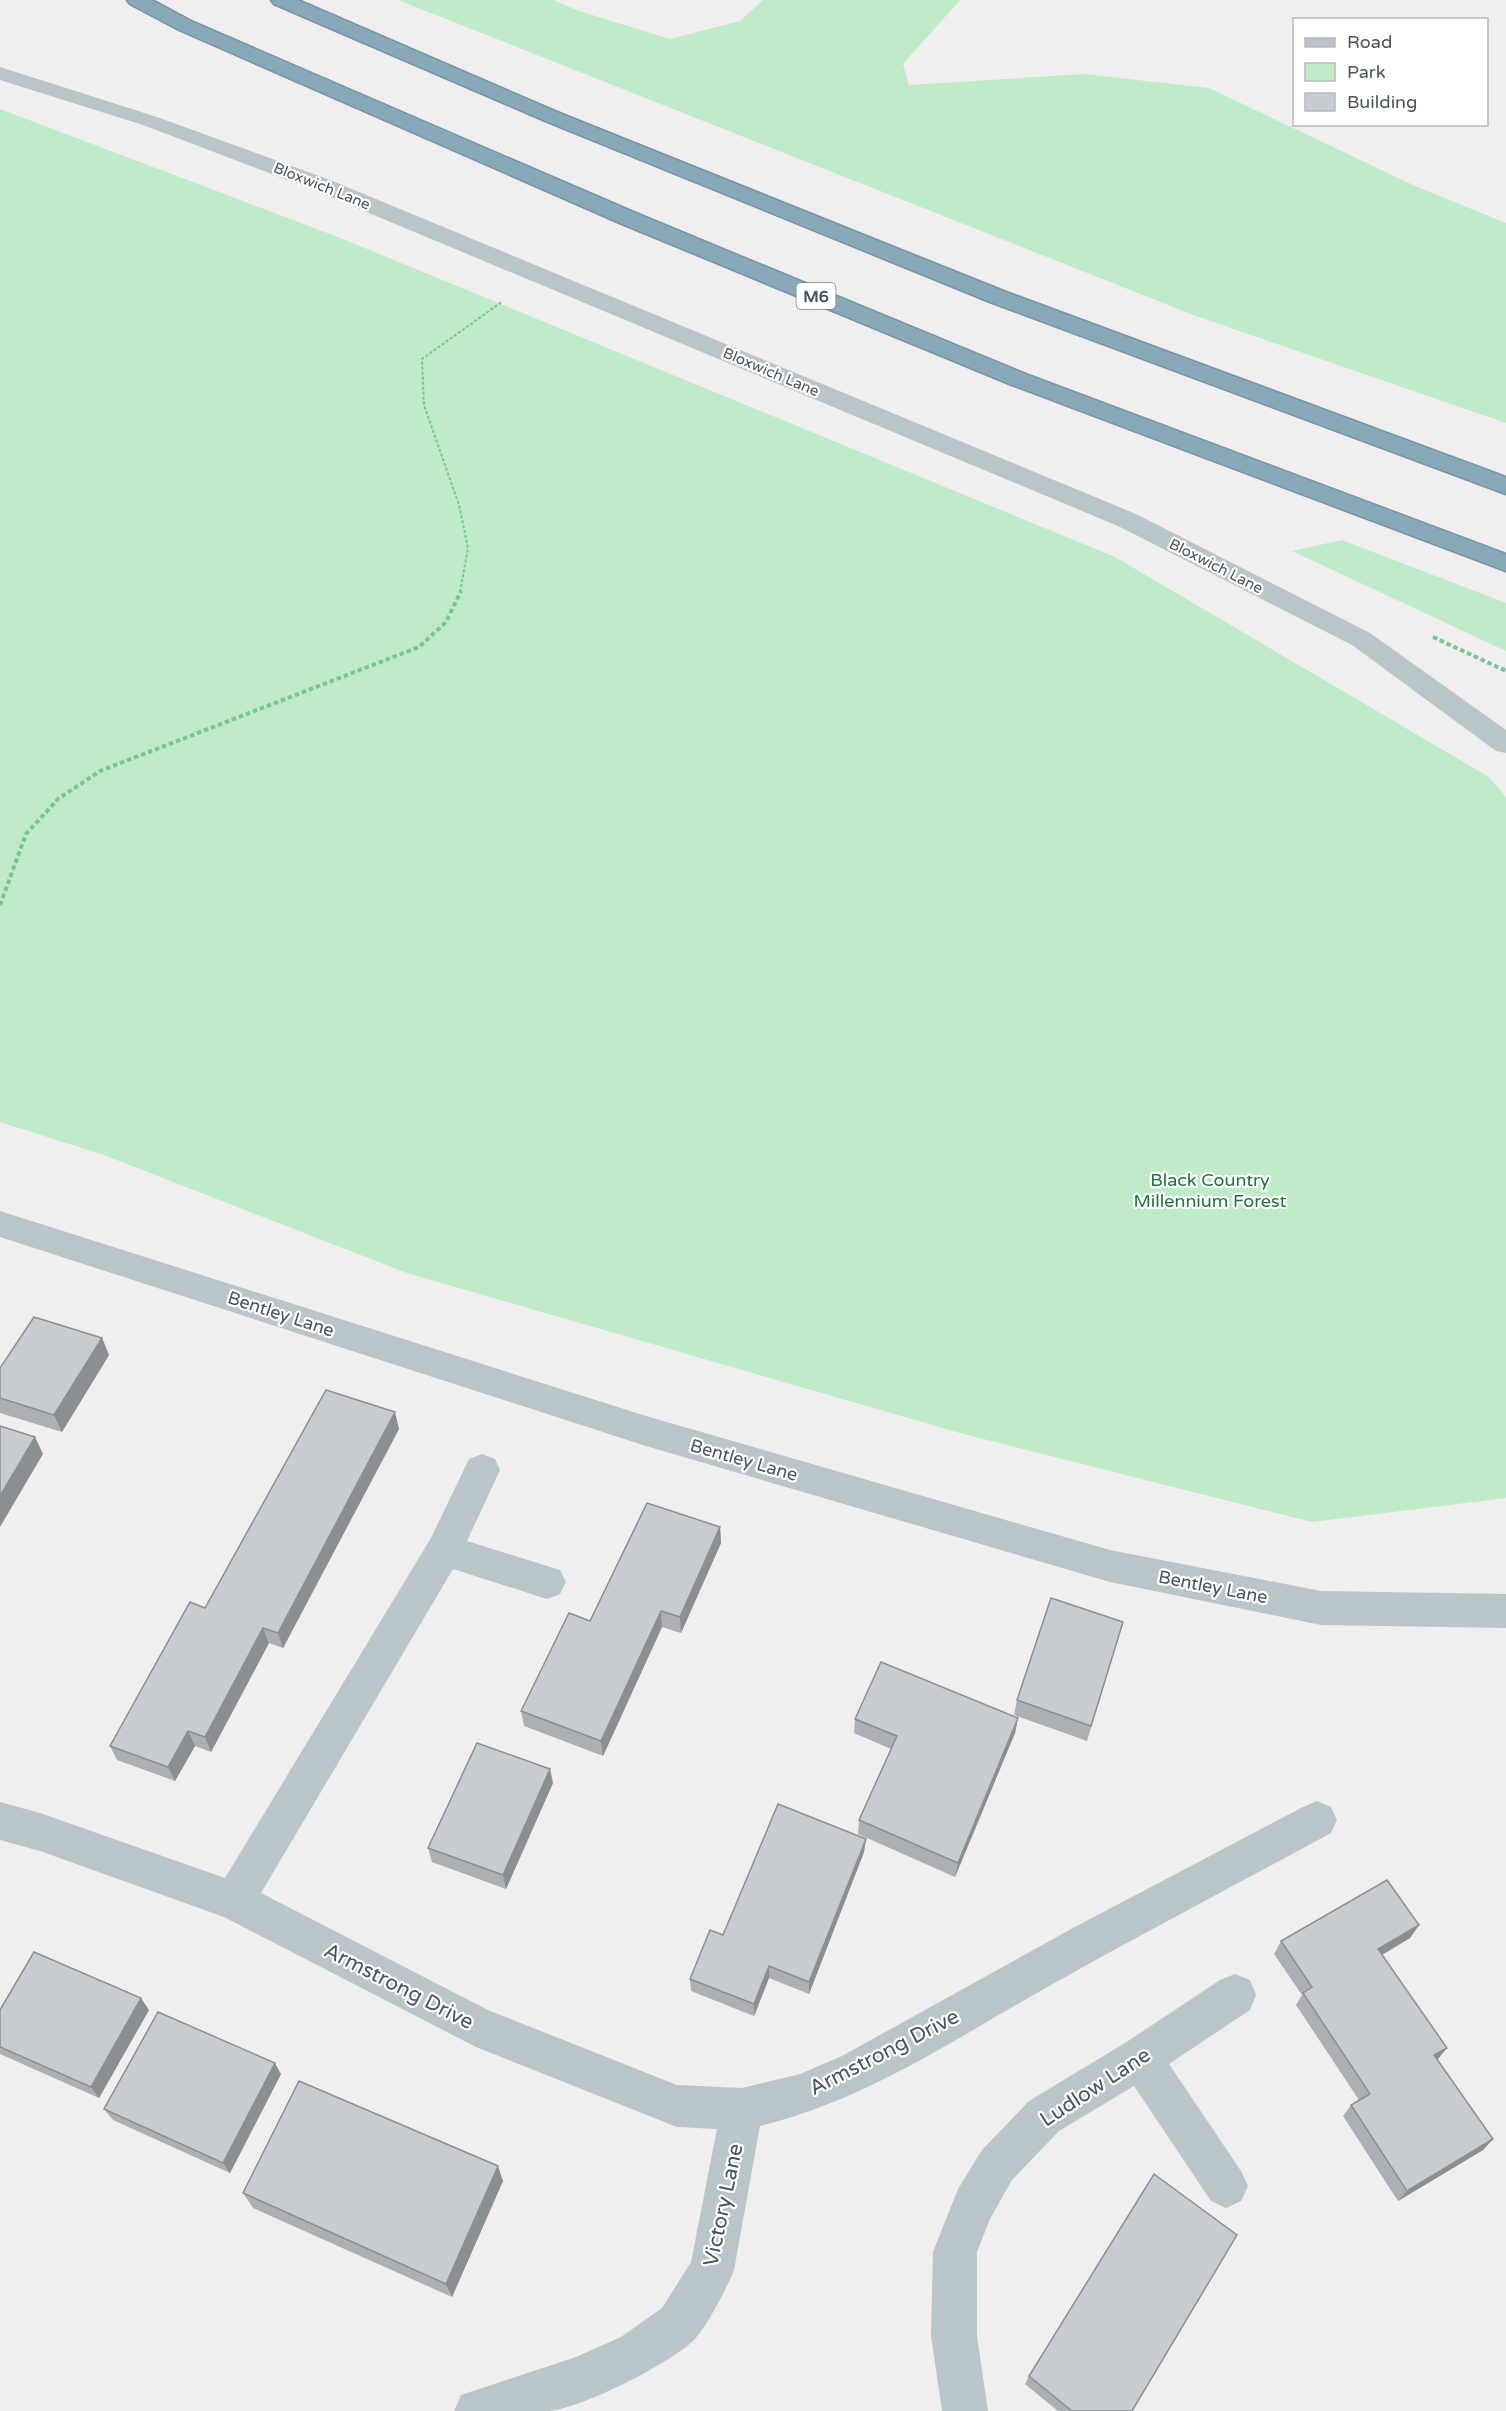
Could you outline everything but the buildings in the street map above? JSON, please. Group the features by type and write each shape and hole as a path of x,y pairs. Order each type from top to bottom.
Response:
{"highway":[{"name":"M6","path":"137,0 186,26 619,215 998,371 1506,563"},
{"path":"281,0 550,116 998,297 1506,486"}],"street":[{"name":"Bloxwich Lane","path":"0,73 150,121 322,185 1127,520 1361,639 1506,744"},
{"name":"Bentley Lane","path":"0,1224 646,1431 1110,1566 1321,1608 1506,1611"},
{"path":"234,1901 444,1550 482,1470"},
{"path":"444,1550 547,1582"},
{"name":"Armstrong Drive","path":"0,1821 40,1832 234,1901 476,2026 677,2106 742,2109 800,2095 857,2071 1087,1942 1317,1820"},
{"name":"Ludlow Lane","path":"965,2411 954,2336 955,2252 974,2205 997,2165 1044,2116 1140,2058 1235,1995"},
{"path":"1140,2058 1227,2186"},
{"name":"Victory Lane","path":"477,2411 580,2379 637,2353 678,2324 712,2270 742,2109"}],"path":[{"path":"0,904 26,834 58,799 100,771 394,658 419,647 446,622 462,588 468,548 459,505 424,405 422,359 506,300"}],"green space":[{"path":"398,0 554,0 576,10 670,39 740,21 763,0 960,0 903,64 909,85 1084,74 1209,88 1415,186 1506,223 1506,423 1196,316"},
{"name":"Black Country Millennium Forest","path":"0,109 338,237 1115,557 1489,777 1506,797 1506,1498 1312,1522 960,1433 407,1273 104,1155 0,1122"},
{"path":"1342,540 1506,603 1506,651 1292,551"}]}
